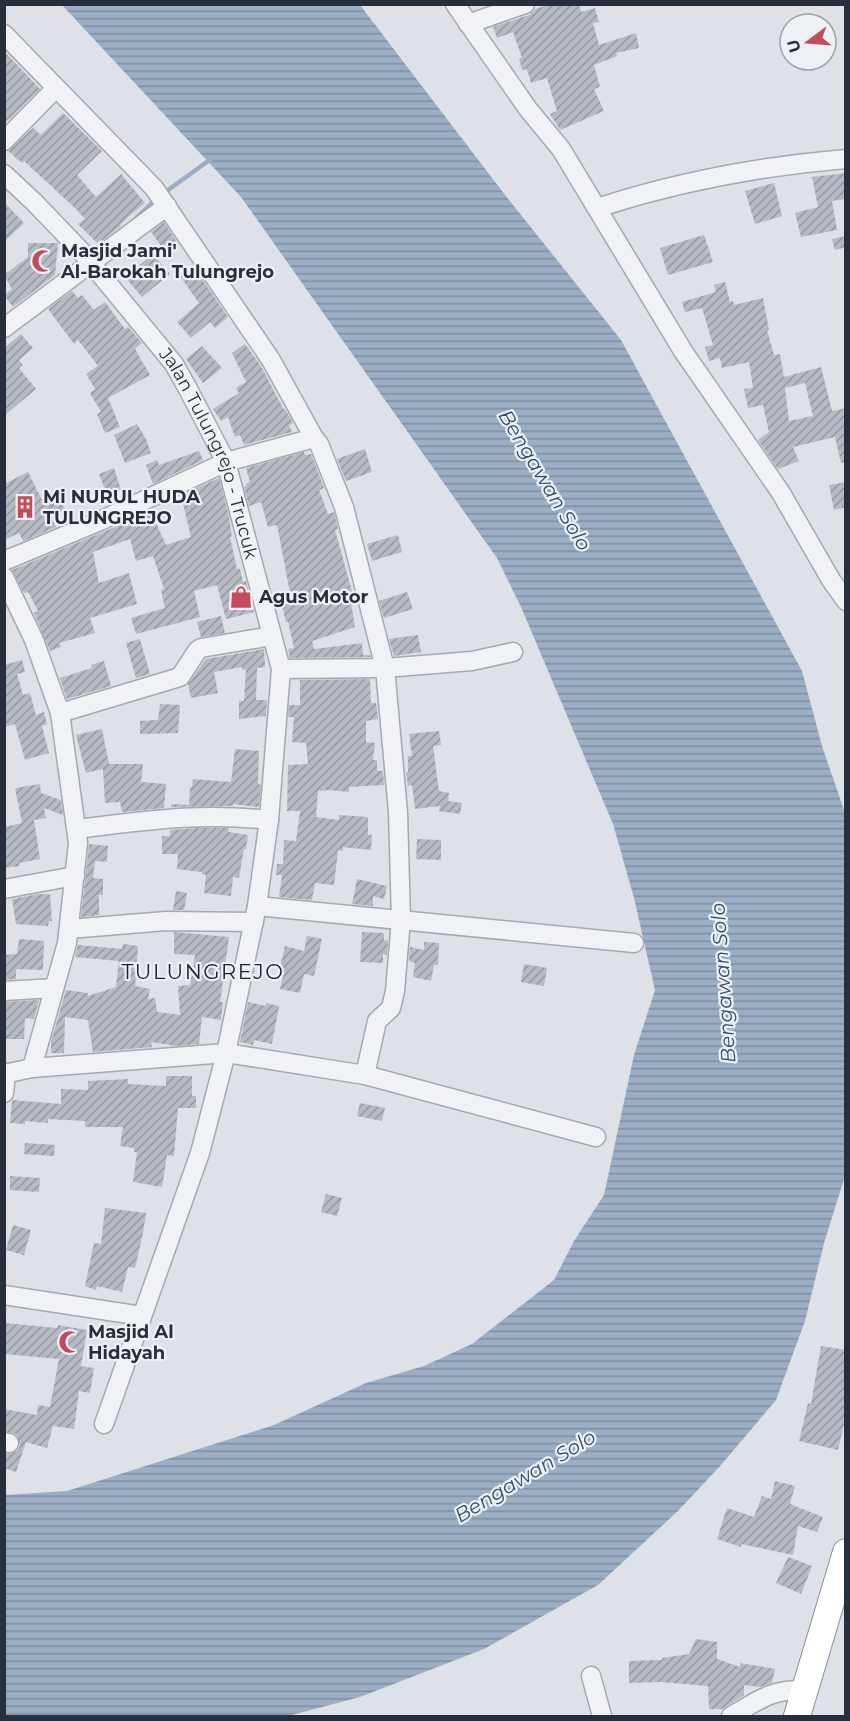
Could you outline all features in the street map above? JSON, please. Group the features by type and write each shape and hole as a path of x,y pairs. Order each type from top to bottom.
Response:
{"highway":[{"path":"797,1716 846,1552"}],"street":[{"path":"455,4 528,109 561,149 683,351 781,493 831,580 846,601"},
{"path":"468,24 525,4"},
{"path":"4,34 154,188 167,206 271,360 319,444 344,507 385,668 398,812 401,920 394,1001 391,1008 378,1021 364,1075"},
{"path":"4,141 56,88"},
{"path":"597,208 637,195 740,173 846,159"},
{"name":"Jalan Tulungrejo - Trucuk","path":"4,174 34,202 86,258 174,364 226,462 281,669 269,820 255,914 226,1053 200,1153 104,1424"},
{"path":"4,328 86,258 167,206"},
{"path":"4,561 100,521 226,462 314,438"},
{"path":"4,577 34,640 60,713 78,843 67,943 32,1068"},
{"path":"60,713 180,677 201,648 272,636"},
{"path":"281,669 385,668 472,661 513,652"},
{"path":"77,829 176,817 235,816 269,820"},
{"path":"4,890 75,876"},
{"path":"69,929 255,914 401,920 633,943"},
{"path":"4,992 54,988"},
{"path":"4,1093 5,1074 32,1068 226,1053 364,1075 596,1137"},
{"path":"4,1296 142,1316"},
{"path":"591,1676 602,1716"},
{"path":"730,1716 754,1701 787,1690 805,1690"}],"water":[{"name":"Bengawan Solo","path":"62,5 360,5 505,195 621,340 802,671 822,746 845,813 845,1176 824,1243 805,1321 776,1400 679,1510 598,1585 484,1649 360,1697 288,1716 5,1716 5,1495 67,1491 274,1425 366,1383 424,1366 472,1344 554,1280 574,1241 604,1195 634,1055 655,990 634,898 613,824 521,607 497,558 241,197"}],"building":[{"path":"551,4 579,4 581,12 595,8 599,22 593,23 599,45 636,33 639,48 616,53 617,56 594,65 600,87 594,89 604,111 560,130 550,114 557,111 547,78 531,83 527,69 522,70 519,58 522,58 513,32 497,38 493,27 529,15 535,9"},
{"path":"4,51 40,89 4,124"},
{"path":"63,113 102,151 77,175 96,197 121,174 145,203 98,244 78,224 85,219 76,209 24,161 22,163 8,151 33,128 41,135"},
{"path":"846,173 846,199 832,201 837,230 801,237 795,213 818,207 812,177"},
{"path":"774,183 782,216 755,224 745,191"},
{"path":"4,202 24,223 4,242"},
{"path":"164,222 178,244 166,253 151,232"},
{"path":"704,235 713,262 668,275 660,248"},
{"path":"846,236 846,247 835,250 832,239"},
{"path":"28,243 58,243 55,275 13,307 4,295 12,289 4,275 28,257"},
{"path":"153,254 170,274 142,297 125,277"},
{"path":"194,267 228,317 215,328 210,322 191,338 177,322 199,303 180,276"},
{"path":"725,282 730,302 733,301 734,305 763,298 769,330 767,330 774,355 780,354 784,377 821,367 832,411 846,408 846,462 841,463 835,437 793,447 799,461 778,469 758,440 769,432 763,405 748,408 744,389 753,388 749,362 722,368 720,358 709,361 705,347 713,345 702,308 685,312 682,302 716,292 714,285","holes":["805,383 813,416 789,421 785,388"]},
{"path":"72,291 78,298 82,295 94,310 105,302 125,329 128,327 142,343 135,349 150,375 108,398 120,427 105,433 97,414 101,412 90,393 95,389 86,374 98,366 78,340 74,344 48,309"},
{"path":"21,334 33,348 19,360 23,365 19,368 36,389 4,416 4,348"},
{"path":"245,344 261,366 293,423 289,425 292,432 244,445 240,435 235,437 228,417 221,421 213,409 239,393 236,388 246,382 232,353"},
{"path":"202,346 222,368 203,383 186,359"},
{"path":"137,424 151,453 125,463 114,435"},
{"path":"365,449 372,472 346,481 337,459"},
{"path":"199,451 203,460 153,484 146,465 157,460 159,465"},
{"path":"304,452 305,455 311,454 324,488 319,490 328,514 334,512 338,529 335,530 355,602 351,603 355,627 312,641 314,649 362,643 363,655 371,657 290,658 288,649 294,648 281,601 291,598 277,525 268,527 261,502 249,506 244,487 250,482 246,468"},
{"path":"114,468 121,490 107,495 99,474"},
{"name":"Mi NURUL HUDA TULUNGREJO","path":"28,472 42,500 61,496 65,511 50,514 56,527 23,541 19,533 4,540 4,484"},
{"path":"219,478 229,517 232,537 230,537 237,569 240,569 243,582 246,581 254,612 226,619 217,585 194,591 200,617 136,634 131,618 165,608 161,590 164,589 153,556 136,561 130,539 93,552 99,583 129,573 137,604 90,618 95,633 59,643 61,647 50,651 34,613 38,611 28,592 24,593 12,570 151,512 166,545 191,537 181,495"},
{"path":"846,482 846,507 834,510 829,485"},
{"path":"398,535 402,552 372,561 367,544"},
{"path":"407,592 413,609 384,618 379,601"},
{"path":"221,616 225,633 201,637 197,622"},
{"path":"418,635 421,652 394,656 389,639"},
{"path":"140,639 150,674 136,678 126,643"},
{"path":"264,649 265,667 257,668 256,700 267,700 266,716 239,719 239,701 244,701 246,669 243,670 242,667 214,672 218,693 191,698 188,684 206,659"},
{"path":"22,660 25,672 17,674 23,695 30,693 36,715 44,712 47,724 42,726 49,753 25,760 15,724 4,727 4,665"},
{"path":"104,661 111,686 67,699 60,678 92,668 91,665"},
{"path":"370,679 371,703 376,703 378,719 366,721 366,742 375,743 373,760 377,760 377,771 383,771 384,785 349,787 349,792 318,791 316,817 339,820 339,815 368,817 368,835 372,835 371,850 343,847 343,851 338,850 334,885 315,883 312,900 279,897 282,875 276,875 277,864 283,864 284,840 296,841 300,811 287,811 288,765 308,764 306,743 292,742 294,717 288,717 289,705 300,705 300,680"},
{"path":"160,704 180,705 178,733 140,734 140,721 158,720"},
{"path":"102,729 109,764 143,764 141,782 166,784 164,808 122,812 120,802 105,803 103,769 86,773 76,735"},
{"path":"439,731 441,745 433,746 439,791 449,793 448,801 462,803 460,814 439,811 440,806 415,809 412,785 408,786 406,773 408,772 408,756 412,756 409,734"},
{"path":"235,749 259,751 258,784 261,785 259,807 233,804 233,806 171,807 171,804 189,805 193,779 231,782"},
{"path":"40,784 41,793 61,800 63,815 44,808 46,818 34,820 40,859 19,863 20,866 4,868 4,827 22,823 15,788"},
{"path":"229,828 228,832 248,835 239,878 233,877 231,896 204,893 206,875 202,872 177,869 178,854 162,854 162,836 170,836 170,830"},
{"path":"417,839 441,840 441,860 416,859"},
{"path":"89,844 108,846 107,862 95,861 93,878 103,879 103,895 99,895 99,915 81,917"},
{"path":"357,879 387,886 384,899 373,896 373,906 352,904"},
{"path":"176,891 187,893 184,910 173,910"},
{"path":"50,894 52,921 49,921 48,926 16,924 12,899"},
{"path":"174,932 229,937 220,1002 223,1002 221,1020 202,1017 199,1044 176,1046 151,1042 152,1047 93,1052 88,1020 65,1017 64,1053 51,1053 51,1042 66,990 88,993 88,996 116,987 119,961 75,957 78,945 122,949 123,944 138,946 135,986 150,989 148,999 155,998 157,1012 180,1015 178,986 190,985 195,955 174,954"},
{"path":"362,932 384,933 384,940 388,941 387,955 383,954 383,963 360,962"},
{"path":"307,936 322,939 314,976 304,974 300,993 280,989 284,972 279,971 285,946 304,951"},
{"path":"19,939 44,941 43,970 16,969 16,979 4,980 4,955 17,954"},
{"path":"424,942 439,943 438,965 434,965 431,981 413,977 415,963 409,961 410,947 424,950"},
{"path":"524,964 547,968 544,986 521,982"},
{"path":"39,1000 34,1019 25,1018 24,1039 4,1039 4,1002"},
{"path":"248,1002 279,1006 272,1044 254,1040 253,1045 240,1042"},
{"path":"166,1076 192,1076 192,1096 196,1096 196,1108 178,1108 174,1156 167,1155 162,1187 133,1182 137,1152 134,1152 134,1148 120,1146 123,1127 85,1127 85,1121 48,1119 48,1123 25,1121 25,1124 10,1123 12,1100 61,1104 61,1089 88,1090 88,1081 128,1079 128,1084 166,1086"},
{"path":"360,1103 385,1108 382,1121 357,1116"},
{"path":"25,1143 55,1145 54,1156 24,1154"},
{"path":"10,1176 40,1178 39,1192 10,1190"},
{"path":"326,1194 342,1198 337,1216 321,1212"},
{"path":"105,1208 146,1213 135,1268 128,1267 122,1292 97,1286 96,1290 85,1286 94,1243 101,1244"},
{"path":"13,1225 31,1230 24,1255 6,1250"},
{"path":"4,1323 57,1328 58,1325 87,1330 81,1366 94,1368 90,1393 79,1391 74,1429 53,1426 47,1448 26,1442 16,1472 4,1468 4,1454 13,1453 20,1445 16,1434 4,1431 4,1409 37,1415 38,1405 50,1407 59,1359 4,1354"},
{"path":"821,1346 846,1350 846,1416 838,1450 799,1441 808,1403 811,1404"},
{"path":"775,1481 795,1486 790,1504 823,1517 817,1532 798,1526 793,1555 741,1544 741,1547 717,1539 727,1508 754,1517 762,1496 771,1499"},
{"path":"788,1557 812,1566 801,1594 776,1583"},
{"path":"696,1639 717,1642 717,1659 740,1667 740,1663 775,1669 772,1683 760,1687 744,1685 744,1695 722,1709 709,1709 708,1686 661,1682 629,1683 629,1661 662,1660 662,1658 689,1654"}],"waterway":[{"path":"164,193 211,159"},
{"path":"131,223 157,198"}],"place":[{"name":"Masjid Jami' Al-Barokah Tulungrejo","path":"43,261"},
{"name":"Mi NURUL HUDA TULUNGREJO","path":"25,507"},
{"name":"Agus Motor","path":"241,597"},
{"name":"Masjid Al Hidayah","path":"70,1342"}],"district":[{"name":"TULUNGREJO","path":"203,972"}]}
